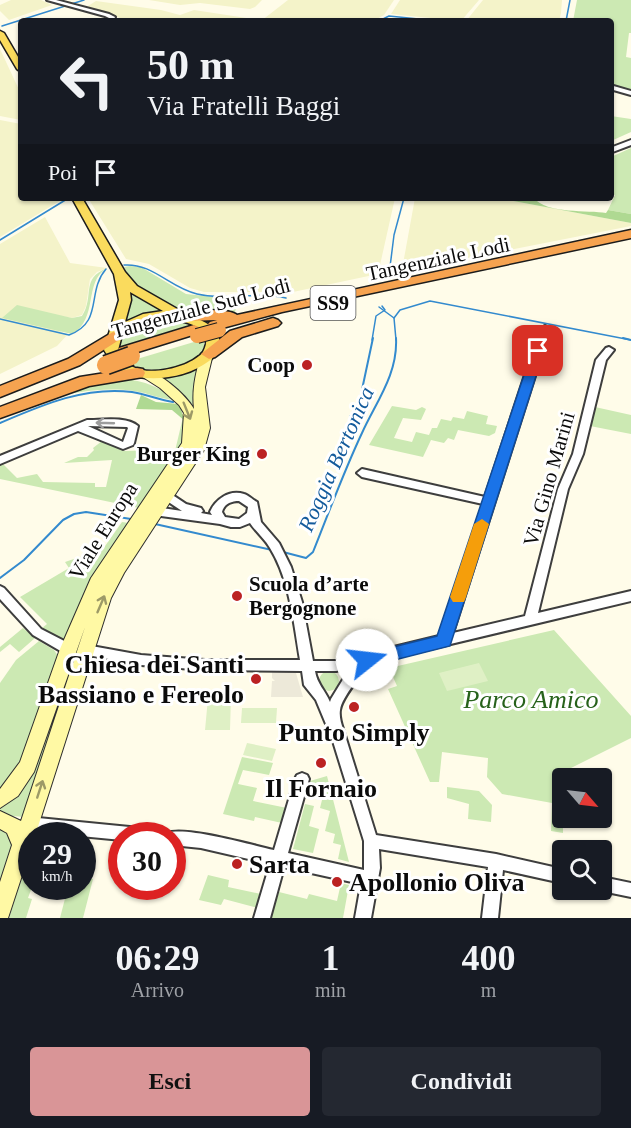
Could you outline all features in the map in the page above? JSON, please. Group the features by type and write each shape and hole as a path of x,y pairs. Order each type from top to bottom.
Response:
{"highway":[{"name":"Tangenziale Sud Lodi","path":"0,398 128,354 281,308 631,234"},
{"name":"Tangenziale Lodi","path":"217,327 631,241"},
{"path":"183,316 227,315 382,282 432,276"},
{"path":"207,356 236,334 262,325 387,297 439,284 449,279"},
{"path":"0,392 74,362 114,335"},
{"name":"Tangenziale Sud Lodi","path":"0,405 104,362"},
{"path":"0,413 86,381 140,374"}],"main road":[{"path":"0,33 18,64"},
{"path":"79,201 120,274 144,297 203,326 210,333 212,342 207,356 176,372 140,374 125,368 114,358 111,350 125,300 120,274"},
{"path":"114,335 127,325 151,316 183,316"}],"street":[{"path":"50,0 112,18"},
{"path":"62,5 71,0"},
{"path":"614,88 631,93"},
{"path":"614,146 631,140"},
{"path":"614,149 631,140"},
{"path":"444,641 545,329"},
{"name":"Via Gino Marini","path":"530,621 563,489 578,454 601,360 609,350"},
{"name":"Viale Europa","path":"0,800 18,782 28,766 68,650 99,578 145,520 168,496 202,441 204,428 199,391 207,356"},
{"name":"Viale Europa","path":"29,822 103,598 189,443 190,413 177,395 140,374"},
{"path":"0,460 80,427"},
{"path":"362,473 489,502"},
{"path":"168,496 173,502 191,511 210,510 229,498 241,498 252,505 256,523 278,550 293,589 310,685 318,693 338,734"},
{"path":"217,507 216,512 221,520 253,526 266,535"},
{"path":"239,523 253,514"},
{"name":"Viale Europa","path":"145,520 221,520"},
{"path":"0,591 37,632 68,650"},
{"path":"310,680 314,670 327,666 371,658 631,596"},
{"path":"304,645 311,659 345,673 344,687"},
{"path":"86,650 141,660 205,665 327,666"},
{"path":"363,918 370,879 371,842 338,734 333,706 354,670 371,658"},
{"path":"318,693 330,696 344,687"},
{"path":"262,918 302,779"},
{"path":"3,820 18,822"},
{"path":"3,820 18,834"},
{"path":"186,839 370,879"},
{"path":"371,842 496,861 552,874"},
{"path":"490,918 496,861"},
{"name":"Viale Europa","path":"0,912 5,883 18,862"},
{"path":"612,886 631,890"}],"green space":[{"path":"11,0 41,0 52,5 9,20 0,11 0,5"},
{"path":"149,0 262,0 250,9 200,3 180,5"},
{"path":"288,0 394,0 384,15 378,18 265,18"},
{"path":"400,0 479,0 464,18 391,14"},
{"path":"483,0 562,0 560,18 468,18"},
{"path":"577,0 631,0 631,33 629,33 626,57 631,58 631,91 614,87 614,18 574,18"},
{"path":"96,1 161,10 180,15 194,10 246,18 120,18 88,6"},
{"path":"0,49 18,88 18,119 0,116"},
{"path":"614,116 631,119 631,132 614,140"},
{"path":"0,120 18,123 18,201 60,201 0,237"},
{"path":"631,148 631,214 608,210 615,195 614,156"},
{"path":"90,201 394,201 378,274 293,292 204,292 190,288 149,264 126,259"},
{"path":"414,201 513,201 631,223 631,226 407,270 403,264"},
{"path":"513,201 538,201 558,209 606,213 608,210 631,214 631,223"},
{"path":"45,217 70,263 107,268 97,272 90,279 86,306 82,315 72,318 61,316 61,332 68,334 57,346 0,374 0,244"},
{"path":"124,267 141,267 186,294 223,298 221,300 236,308 235,312 196,313 159,301 133,283"},
{"path":"107,268 95,282 85,319 72,334 2,318 17,305 72,318 82,316 94,277"},
{"path":"132,294 167,312 123,324"},
{"path":"172,320 196,327 119,351 125,335 131,330 146,323"},
{"path":"204,339 203,350 197,359 187,365 161,370 136,367 127,362"},
{"path":"198,367 197,419 187,400 161,378 185,374"},
{"path":"125,379 152,385 175,400 134,391 112,390 79,392 47,399 91,384"},
{"path":"141,395 156,402 179,404 185,421 172,410 136,409"},
{"path":"392,406 416,410 422,407 426,409 421,420 403,418 394,438 412,442 416,432 429,435 432,428 437,428 441,419 451,421 453,417 464,419 467,411 488,416 486,424 497,426 495,433 489,436 458,430 454,440 448,438 444,443 431,440 423,457 369,445"},
{"path":"595,407 631,415 631,434 590,426"},
{"path":"183,417 185,421 183,443 139,508 0,479 0,465 3,464 17,478 37,474 43,482 95,483 95,487 106,487 112,460 64,463 78,457 87,457 102,441 125,451 154,450 167,453 175,451"},
{"path":"122,522 129,523 66,639 49,635 41,629 47,624 20,597 69,568 65,562 103,549"},
{"path":"23,628 35,638 19,652 10,644 0,652 0,647"},
{"name":"Parco Amico","path":"554,630 631,716 631,738 571,768 552,768 552,803 502,794 487,777 488,758 442,752 439,782 430,782 388,689 397,686 389,668"},
{"path":"39,641 54,650 58,656 24,760 0,792 0,683 16,660"},
{"path":"71,661 78,662 25,817 0,815 0,808"},
{"path":"479,663 488,681 447,691 439,673"},
{"path":"325,671 333,671 339,677 339,685 333,691 325,691 319,685 319,677"},
{"path":"231,697 230,730 205,730 208,698"},
{"path":"242,708 277,708 276,723 241,723"},
{"path":"247,743 276,749 272,761 243,755"},
{"path":"242,757 273,763 269,775 243,770 238,784 257,788 253,801 287,808 282,823 255,817 254,821 223,814"},
{"path":"327,776 349,862 338,859 341,845 333,843 335,834 325,831 330,811 320,808 325,788 309,785 310,781"},
{"path":"447,787 479,791 492,805 491,822 468,819 469,804 447,798"},
{"name":"Parco Amico","path":"552,803 552,828 563,828 563,833 551,831"},
{"path":"305,804 314,806 309,826 319,829 313,853 293,849"},
{"path":"0,826 8,831 15,848 0,879"},
{"path":"208,875 229,880 228,887 261,894 258,908 224,899 221,905 199,900"},
{"path":"341,883 349,885 343,918 271,918 279,892 307,899 309,894 337,901"},
{"path":"18,888 18,900 32,900 26,918 9,918"},
{"path":"65,900 88,900 83,918 60,918"}],"shaded area":[{"path":"272,671 296,673 303,697 271,697 272,681 275,681 272,678"}],"waterway":[{"path":"27,18 84,0"},
{"path":"567,18 570,0"},
{"path":"385,18 389,16 409,18"},
{"path":"2,26 18,21"},
{"path":"0,240 64,201"},
{"path":"389,275 394,235 403,201"},
{"path":"124,265 144,268 178,287 197,294 219,297 264,295 286,298"},
{"path":"0,319 69,335 87,322 100,278 106,269"},
{"name":"Roggia Bertonica","path":"394,318 400,310 430,301 631,340 623,338"},
{"path":"382,306 384,311"},
{"path":"379,307 384,311"},
{"path":"372,340 376,316 384,311"},
{"path":"384,311 394,318"},
{"name":"Roggia Bertonica","path":"394,318 396,340"},
{"path":"350,417 360,399 373,338"},
{"name":"Roggia Bertonica","path":"283,552 306,558 313,552 349,462 390,376 394,364 396,340"},
{"path":"0,423 64,398 97,392 132,392 173,402"},
{"name":"Roggia Bertonica","path":"0,578 24,560 63,520 74,514 86,512 131,519"},
{"name":"Roggia Bertonica","path":"155,524 272,550"}],"slow traffic":[{"path":"458,597 482,524"}],"place":[{"name":"Coop","path":"307,365"},
{"name":"Burger King","path":"262,454"},
{"name":"Scuola d’arte Bergognone","path":"237,596"},
{"name":"Chiesa dei Santi Bassiano e Fereolo","path":"256,679"},
{"name":"Punto Simply","path":"354,707"},
{"name":"Il Fornaio","path":"321,763"},
{"name":"Sarta","path":"237,864"},
{"name":"Apollonio Oliva","path":"337,882"}],"route":[{"path":"367,660 444,641 538,351"}]}
